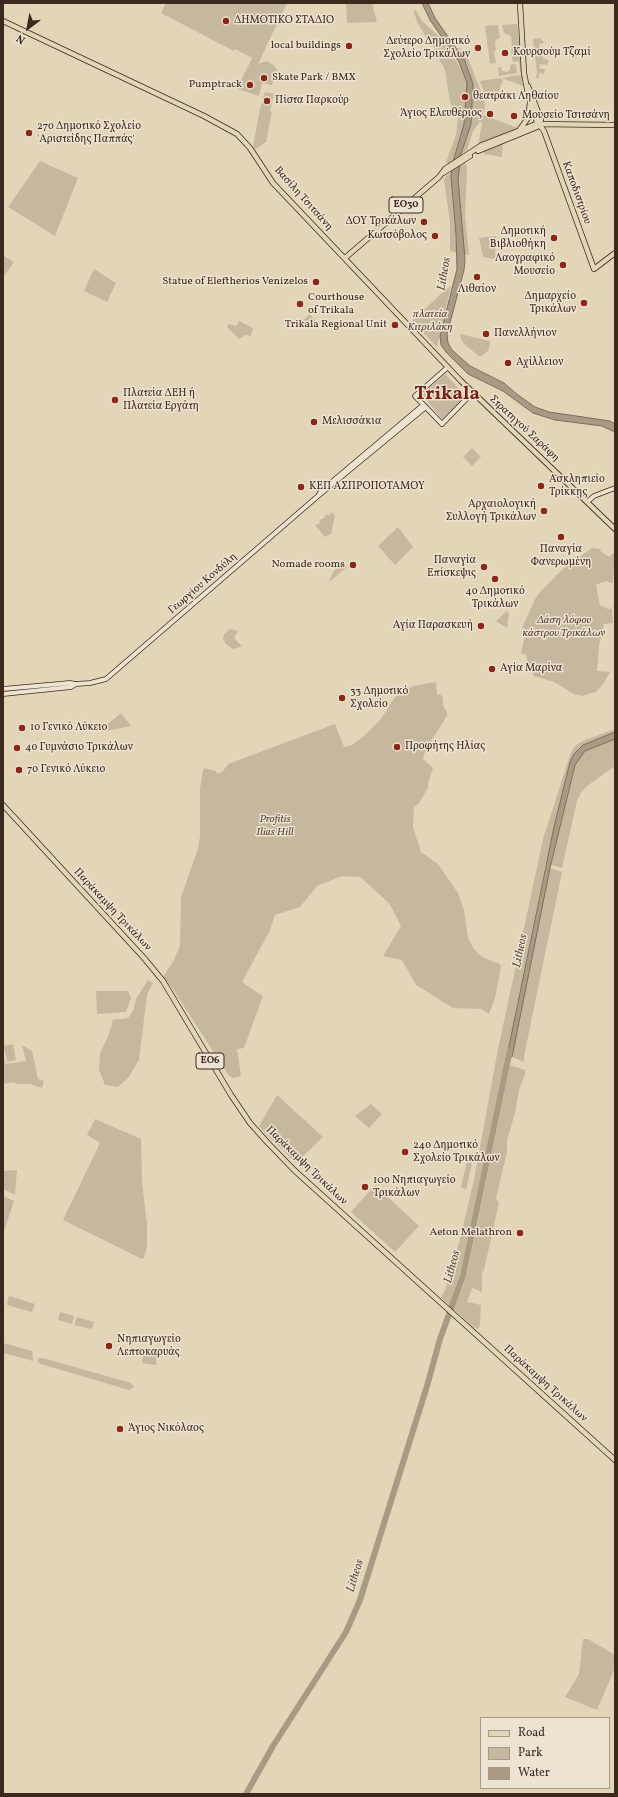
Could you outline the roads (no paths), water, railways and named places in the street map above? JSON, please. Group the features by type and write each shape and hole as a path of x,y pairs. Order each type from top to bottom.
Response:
{"main road":[{"path":"520,3 524,73 537,122 540,124"},
{"name":"Βασίλη Τσιτσάνη","path":"3,21 234,132 250,148 273,183 472,392"},
{"path":"527,84 541,120 540,124"},
{"path":"520,129 528,118 530,99"},
{"name":"ΕΟ30","path":"464,158 488,146 535,128 540,124"},
{"name":"ΕΟ30","path":"345,258 445,171 489,142 520,129 540,124 615,125"},
{"name":"Καποδιστρίου","path":"540,124 596,267 615,252"},
{"path":"448,367 415,396 424,406 442,424 472,392"},
{"name":"Στρατηγού Σαράφη","path":"472,392 615,529"},
{"name":"Γεωργίου Κονδύλη","path":"76,684 97,682 108,677 318,496 321,491 424,406"},
{"path":"587,502 594,496 615,488"},
{"path":"3,689 70,683 76,684"},
{"path":"3,694 71,687 76,684"},
{"name":"Παράκαμψη Τρικάλων","path":"3,805 160,976 173,995 224,1085 259,1134 290,1166 615,1460"}],"water":[{"name":"Litheos","path":"422,3 428,3 435,18 465,61 473,84 471,124 461,154 458,179 465,259 464,270 447,334 448,343 452,350 470,366 504,383 535,407 549,412 610,421 615,424 615,432 602,426 555,420 533,413 503,391 468,374 441,345 440,336 457,269 451,176 453,162 464,124 467,83 459,62 430,20"},
{"name":"Litheos","path":"615,732 615,739 585,751 575,765 550,868 512,1057 507,1056 554,827 570,762 574,754 583,745"}],"waterway":[{"name":"Litheos","path":"246,1794 273,1746 346,1632 360,1600 427,1386 440,1339 463,1276 510,1050"}],"place":[{"name":"ΔΗΜΟΤΙΚΟ ΣΤΑΔΙΟ","path":"226,21"},
{"name":"local buildings","path":"349,46"},
{"name":"Δεύτερο Δημοτικό Σχολείο Τρικάλων","path":"478,48"},
{"name":"Κουρσούμ Τζαμί","path":"505,53"},
{"name":"Skate Park / BMX","path":"264,78"},
{"name":"Pumptrack","path":"250,85"},
{"name":"θεατράκι Ληθαίου","path":"465,97"},
{"name":"Πίστα Παρκούρ","path":"267,101"},
{"name":"Άγιος Ελευθέριος","path":"490,114"},
{"name":"Μουσείο Τσιτσάνη","path":"514,116"},
{"name":"27ο Δημοτικό Σχολείο 'Αριστείδης Παππάς'","path":"29,133"},
{"name":"ΔΟΥ Τρικάλων","path":"424,222"},
{"name":"Κωτσόβολος","path":"435,236"},
{"name":"Δημοτική Βιβλιοθήκη","path":"554,238"},
{"name":"Λαογραφικό Μουσείο","path":"563,265"},
{"name":"Λιθαίον","path":"477,277"},
{"name":"Statue of Eleftherios Venizelos","path":"316,282"},
{"name":"Δημαρχείο Τρικάλων","path":"584,303"},
{"name":"Courthouse of Trikala","path":"300,304"},
{"name":"Trikala Regional Unit","path":"395,325"},
{"name":"Πανελλήνιον","path":"486,334"},
{"name":"Αχίλλειον","path":"508,363"},
{"name":"Πλατεία ΔΕΗ ή Πλατεία Εργάτη","path":"115,400"},
{"name":"Μελισσάκια","path":"314,422"},
{"name":"Ασκληπιείο Τρίκκης","path":"541,486"},
{"name":"ΚΕΠ ΑΣΠΡΟΠΟΤΑΜΟΥ","path":"301,487"},
{"name":"Αρχαιολογική Συλλογή Τρικάλων","path":"544,511"},
{"name":"Παναγία Φανερωμένη","path":"561,537"},
{"name":"Nomade rooms","path":"353,565"},
{"name":"Παναγία Επίσκεψις","path":"484,567"},
{"name":"4ο Δημοτικό Τρικάλων","path":"495,579"},
{"name":"Αγία Παρασκευή","path":"481,626"},
{"name":"Αγία Μαρίνα","path":"492,669"},
{"name":"33 Δημοτικό Σχολείο","path":"342,698"},
{"name":"1ο Γενικό Λύκειο","path":"22,728"},
{"name":"Προφήτης Ηλίας","path":"397,747"},
{"name":"4ο Γυμνάσιο Τρικάλων","path":"17,748"},
{"name":"7ο Γενικό Λύκειο","path":"19,770"},
{"name":"24ο Δημοτικό Σχολείο Τρικάλων","path":"405,1152"},
{"name":"10ο Νηπιαγωγείο Τρικάλων","path":"365,1187"},
{"name":"Aeton Melathron","path":"520,1233"},
{"name":"Νηπιαγωγείο Λεπτοκαρυάς","path":"109,1346"},
{"name":"Άγιος Νικόλαος","path":"120,1429"}],"district":[{"name":"Trikala","path":"447,396"}],"park label":[{"name":"πλατεία Κιτριλάκη","path":"430,321"},
{"name":"Δάση λόφου κάστρου Τρικάλων","path":"564,627"},
{"name":"Profitis Ilias Hill","path":"275,826"}]}
